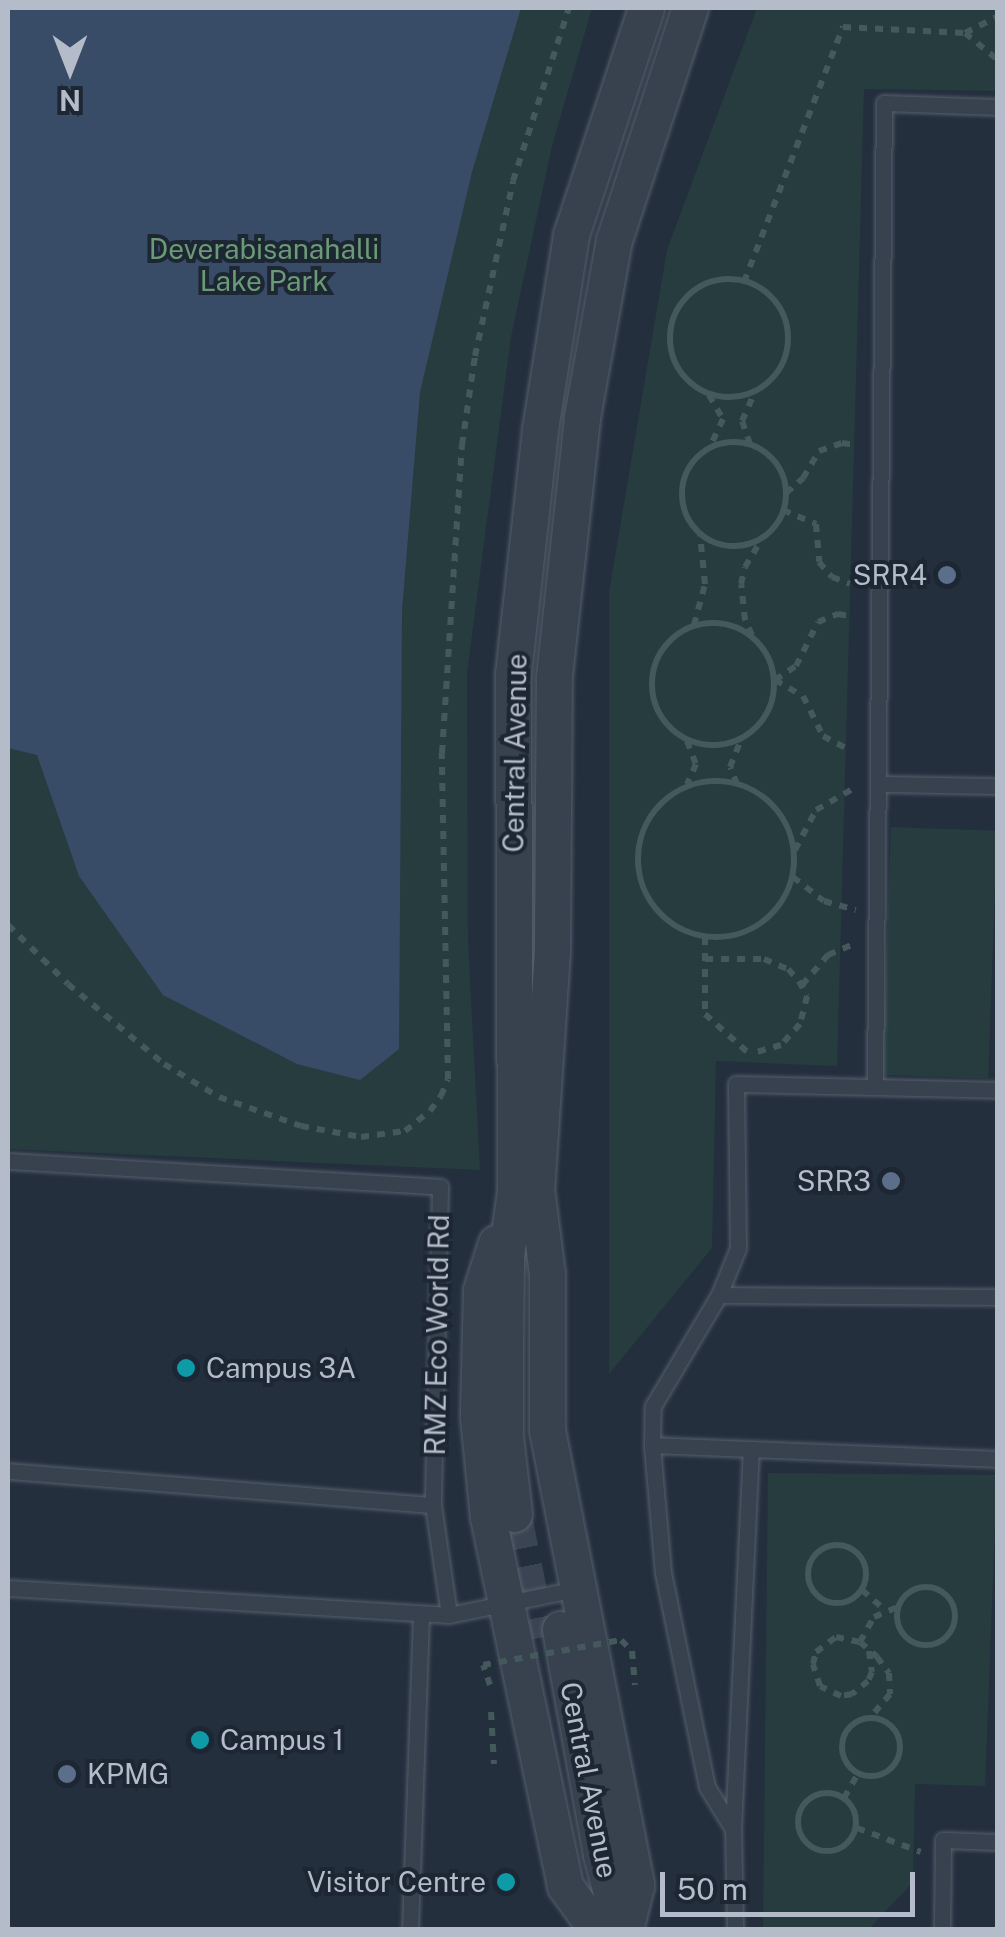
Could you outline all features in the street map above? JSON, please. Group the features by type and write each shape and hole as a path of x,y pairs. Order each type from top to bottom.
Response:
{"street":[{"name":"Central Avenue","path":"526,1194 513,674 538,448 571,235 646,8"},
{"name":"Central Avenue","path":"525,1512 505,1436 506,1256 526,1194 552,950 554,676 582,417 614,240 690,8"},
{"path":"526,1194 548,1274 548,1430 636,1885 607,1927 565,1886 486,1500 478,1417 481,1290 526,1194"},
{"name":"Central Avenue","path":"549,1634 607,1927"}],"lane":[{"path":"875,1087 884,103 998,107"},
{"path":"880,784 998,786"},
{"path":"734,1828 707,1787 664,1572 652,1446 654,1406 719,1295 738,1248 736,1084 998,1090"},
{"name":"RMZ Eco World Rd","path":"8,1161 440,1187 433,1506 448,1615"},
{"path":"719,1295 998,1296"},
{"path":"652,1446 998,1459"},
{"path":"735,1930 734,1828 751,1450"},
{"path":"8,1471 433,1506"},
{"path":"8,1588 448,1615 576,1589"},
{"path":"410,1930 421,1614"},
{"path":"942,1930 943,1840 998,1842"}],"path":[{"path":"8,925 139,1045 219,1097 302,1126 361,1138 405,1131 430,1112 441,1096 448,1078 442,752 462,445 478,338 513,181 569,8"},
{"path":"744,282 843,27 965,32 998,16"},
{"path":"965,32 998,60"},
{"path":"750,445 742,421 748,399 780,369 788,336 778,306 767,293 744,282 719,280 689,295 672,323 672,356 680,372 706,392 723,419 721,431 694,459 682,489 689,521 700,534 730,546 764,537"},
{"path":"706,392 740,396 756,391"},
{"path":"707,449 736,442 750,445 775,462 786,493 783,510 752,550 740,584 744,620 764,648 775,680 768,713 731,756 737,784"},
{"path":"786,493 803,478 820,451 842,443 854,445"},
{"path":"783,510 816,524 819,562 832,577 850,584"},
{"path":"694,626 704,584 700,534"},
{"path":"775,680 796,666 818,622 838,614 850,616"},
{"path":"683,788 696,764 690,744 660,715 652,686 658,656 667,643 694,626 724,624 752,636"},
{"path":"775,680 803,696 823,736 846,748"},
{"path":"682,737 711,745 744,737"},
{"path":"794,851 781,815 754,790 719,781 683,788 667,797 644,826 637,864 640,882 660,915 674,926 704,936 730,936 766,921 780,906 792,876 794,851 806,823 828,800 843,791 880,784"},
{"path":"792,876 824,902 879,911"},
{"path":"704,936 704,959 704,1014 754,1052 768,1050 792,1036 806,1011 802,986 788,969 764,958 704,959"},
{"path":"802,986 828,955 844,947 878,942"},
{"path":"754,1052 754,1084"},
{"path":"830,1546 854,1550 866,1569 862,1590 846,1603 823,1601 808,1584 810,1560 830,1546"},
{"path":"860,1642 865,1628 885,1610 898,1607 907,1592 931,1587 952,1601 955,1622 934,1645 912,1643 897,1626 898,1607"},
{"path":"862,1590 885,1610"},
{"path":"869,1652 872,1672 861,1689 841,1696 820,1686 813,1664 816,1652 836,1637 860,1642 884,1664 891,1682 886,1704 870,1718 852,1724 840,1745 848,1767 858,1774 880,1776 896,1763 900,1753 897,1732 888,1723 870,1718"},
{"path":"494,1764 490,1686 483,1665 621,1640 632,1652"},
{"path":"844,1798 858,1774"},
{"path":"833,1793 844,1798 853,1807 857,1828 846,1846 826,1852 814,1849 798,1832 800,1808 809,1798 833,1793"},
{"path":"857,1828 942,1860"}],"green space":[{"name":"Deverabisanahalli Lake Park","path":"8,8 592,8 552,146 511,337 467,673 468,942 480,1170 8,1149"},
{"path":"757,8 997,8 997,91 864,89 837,1066 716,1061 712,1248 609,1374 609,592 667,250"},
{"path":"891,827 997,831 988,1079 882,1075"},
{"path":"768,1473 997,1475 985,1786 915,1784 913,1882 869,1929 763,1929"}],"water":[{"name":"Deverabisanahalli Lake Park","path":"8,8 521,8 472,172 420,392 402,610 399,1049 360,1080 297,1064 163,995 79,876 37,755 8,748"}],"tunnel":[{"path":"514,1514 539,1638"}],"place":[{"name":"SRR4","path":"947,575"},
{"name":"SRR3","path":"891,1181"},
{"name":"Campus 3A","path":"186,1368"},
{"name":"Campus 1","path":"200,1740"},
{"name":"KPMG","path":"67,1774"},
{"name":"Visitor Centre","path":"506,1882"}]}
